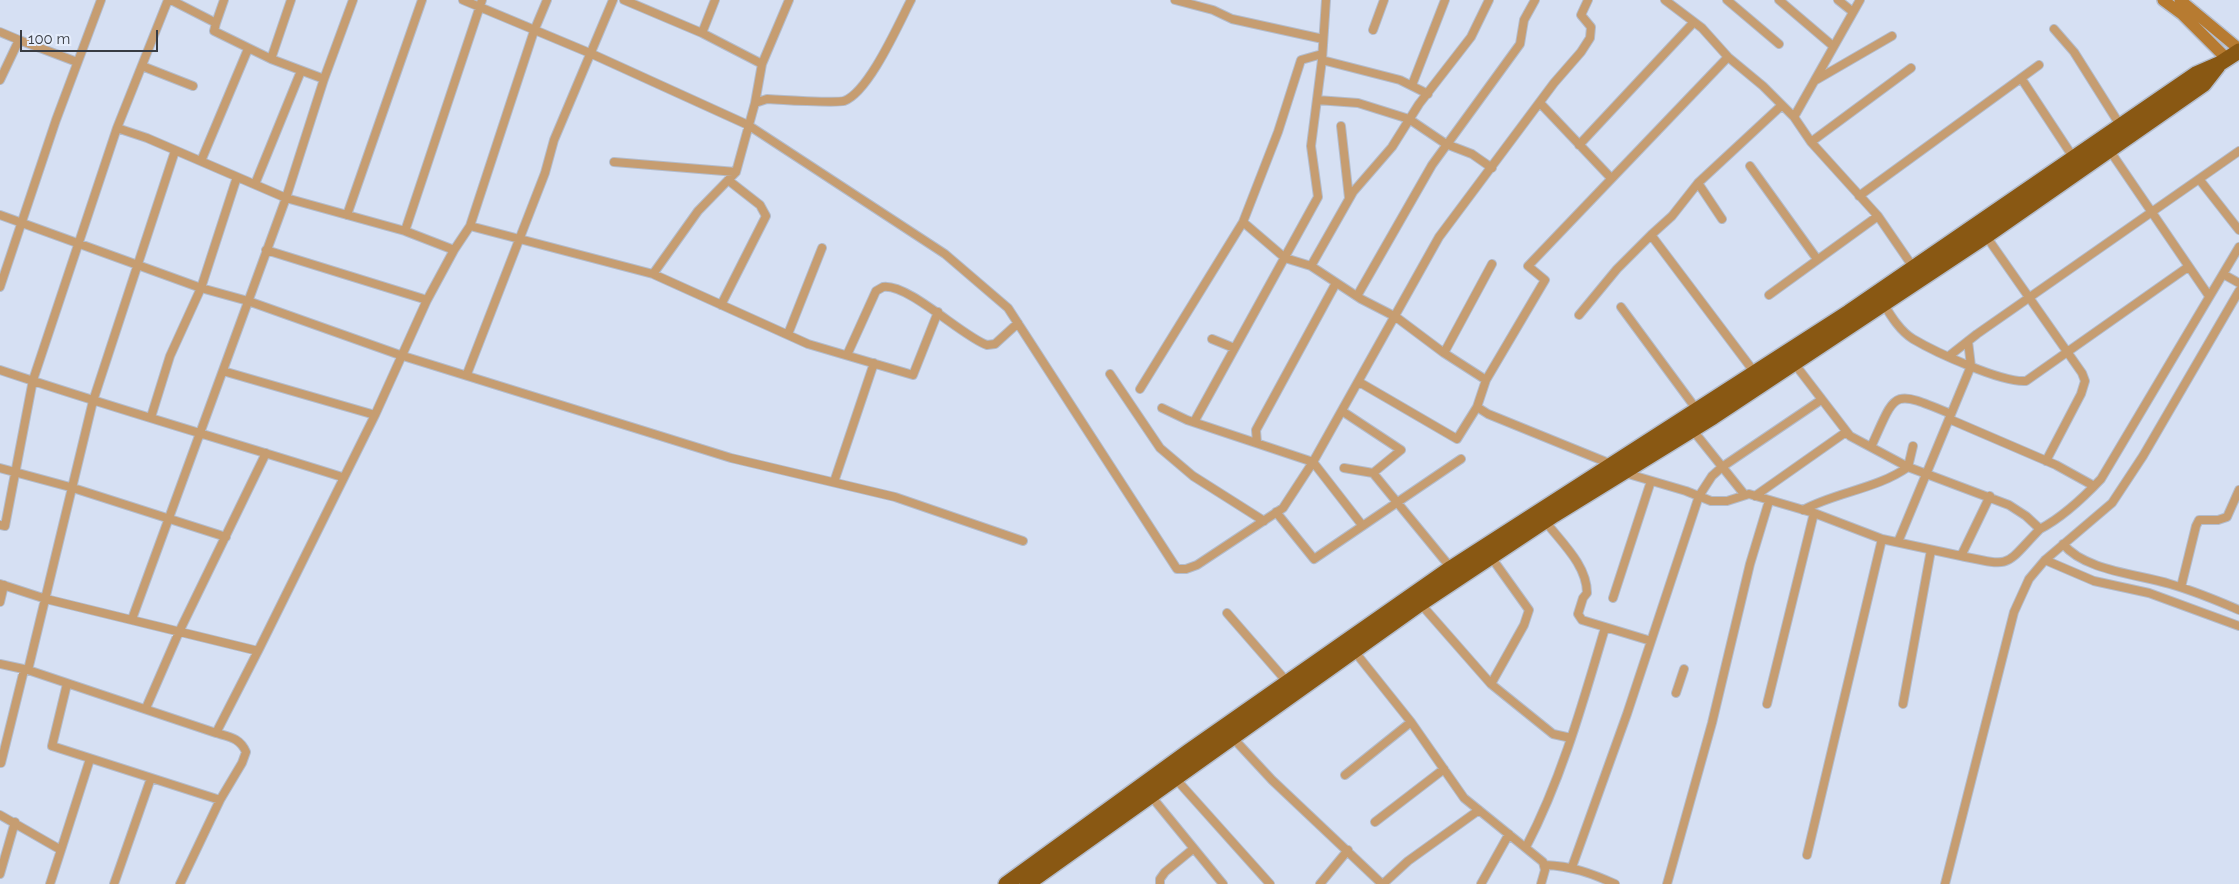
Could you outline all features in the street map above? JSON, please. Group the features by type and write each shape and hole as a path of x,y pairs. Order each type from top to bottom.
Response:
{"highway":[{"path":"1006,884 1171,773 1288,683 1416,599 1491,557 1755,373 1849,312 2120,124 2196,74 2231,56"},
{"path":"1691,419 1794,363 1986,236 2108,148 2204,84 2231,56"},
{"path":"1027,884 1151,796 1171,773 1233,738 1355,652 1451,568 1619,469"}],"street":[{"path":"0,287 101,0"},
{"path":"0,525 5,526 33,380 76,244 117,128 169,0 216,23"},
{"path":"224,0 214,31 248,49 324,79"},
{"path":"272,59 291,0"},
{"path":"132,619 286,198 324,79 353,0"},
{"path":"347,215 422,0"},
{"path":"463,0 481,3 534,31 592,54 748,125 945,254 1008,308 1177,569 1186,569 1197,565 1283,508 1313,462 1440,237 1590,38 1591,27 1581,15 1588,0"},
{"path":"216,733 342,477 375,415 400,355 427,300 454,250 470,226 534,31 547,0"},
{"path":"467,374 545,173 554,140 614,0"},
{"path":"624,0 702,33 762,64"},
{"path":"702,33 715,0"},
{"path":"653,274 698,211 736,172 755,103 762,64 789,0"},
{"path":"755,103 767,99 844,101 861,87 883,56 911,0"},
{"path":"1175,0 1197,8 1213,10 1232,18 1323,40"},
{"path":"1194,422 1318,197 1311,146 1322,57 1326,0"},
{"path":"1373,30 1384,0"},
{"path":"1412,85 1445,0"},
{"path":"1311,266 1349,198 1371,168 1392,147 1409,119 1471,37 1489,0"},
{"path":"1357,296 1446,144 1520,44 1524,20 1535,0"},
{"path":"1665,0 1702,28 1728,57 1764,86 1794,117 1811,142 1878,216 1913,267"},
{"path":"1727,0 1779,44"},
{"path":"1778,0 1833,46"},
{"path":"1838,0 1853,12"},
{"path":"1794,117 1860,0"},
{"path":"2163,0 2231,56"},
{"path":"2186,2 2231,56"},
{"path":"405,231 481,3"},
{"path":"1580,145 1694,22"},
{"path":"2054,29 2074,52 2120,124"},
{"path":"0,32 78,62"},
{"path":"1815,81 1892,36"},
{"path":"0,80 2,68 19,40"},
{"path":"201,161 248,49"},
{"path":"1140,389 1243,222 1278,132 1301,60 1322,57 1412,85 1428,94"},
{"path":"1359,382 1456,439 1477,407 1486,380 1545,280 1528,266 1728,57"},
{"path":"1859,196 2039,65"},
{"path":"142,66 193,86"},
{"path":"1811,142 1911,68"},
{"path":"255,184 302,71"},
{"path":"2021,78 2073,157"},
{"path":"1317,100 1358,103 1409,119 1446,144 1472,154 1492,168"},
{"path":"1540,103 1611,178"},
{"path":"1579,315 1617,269 1672,216 1698,183 1782,106"},
{"path":"1341,126 1349,198"},
{"path":"117,128 147,138 286,198 405,231 454,250"},
{"path":"2108,148 2188,267 2210,296"},
{"path":"1,763 46,599 70,487 92,401 175,151"},
{"path":"1949,356 2239,151"},
{"path":"614,162 736,172"},
{"path":"1750,166 1816,259"},
{"path":"151,417 170,356 201,288 238,177"},
{"path":"2199,179 2239,230"},
{"path":"721,305 766,216 760,205 728,180"},
{"path":"1698,183 1722,220"},
{"path":"0,215 201,288 248,301 400,355 467,374 696,448 770,468 895,497 1023,541"},
{"path":"1770,294 1878,216"},
{"path":"1243,222 1285,258 1311,266 1357,296 1396,317 1486,380"},
{"path":"470,226 520,237 653,274 808,344 913,375 938,312"},
{"path":"1651,235 1755,373"},
{"path":"1986,236 2031,297 2082,374 2084,386 2046,461"},
{"path":"1477,407 1488,414 1619,469 1718,502 1727,502 1744,494 1755,496 1814,513 1882,538 2001,564 2009,561 2040,528 2052,522 2101,479 2239,247"},
{"path":"788,334 822,248"},
{"path":"266,250 427,300"},
{"path":"1444,352 1492,264"},
{"path":"1882,303 1895,321 1912,338 1971,366 2016,380 2026,380 2188,267"},
{"path":"2223,274 2236,281"},
{"path":"1256,443 1256,430 1336,283"},
{"path":"847,355 879,289 890,287 938,312 987,345 995,344 1018,324"},
{"path":"1945,884 2014,612 2029,579 2063,544 2112,503 2142,456 2239,291"},
{"path":"1621,307 1691,419 1722,466 1744,494"},
{"path":"1212,339 1234,348"},
{"path":"1898,542 1971,366 1968,341"},
{"path":"834,482 874,363"},
{"path":"1794,363 1846,432 1908,467 1990,496 2026,516 2040,528"},
{"path":"0,370 92,401 151,417 342,477"},
{"path":"223,371 375,415"},
{"path":"1110,374 1160,448 1193,476 1264,521"},
{"path":"1871,447 1891,404 1897,399 1906,397 1916,399 2094,486"},
{"path":"1572,867 1651,641 1699,496 1712,476 1722,466 1821,400"},
{"path":"1162,408 1194,422 1313,462 1362,525"},
{"path":"1342,411 1400,450 1372,473"},
{"path":"1755,496 1846,432"},
{"path":"1803,510 1819,501 1896,475 1908,467 1914,446"},
{"path":"146,708 179,632 266,453"},
{"path":"1276,512 1314,559 1461,459"},
{"path":"0,468 70,487 226,537"},
{"path":"1344,468 1372,473 1398,501 1451,568"},
{"path":"1613,598 1651,481"},
{"path":"2181,587 2199,520 2218,520 2227,517 2239,490"},
{"path":"1960,556 1990,496"},
{"path":"1667,884 1712,723 1750,564 1769,501"},
{"path":"1767,704 1814,513"},
{"path":"1545,521 1578,564 1587,581 1588,593 1583,598 1579,617 1588,623 1651,641"},
{"path":"1807,855 1882,538"},
{"path":"2063,544 2074,555 2096,566 2181,587 2239,610"},
{"path":"1903,704 1931,550"},
{"path":"1491,557 1529,610 1524,625 1491,684"},
{"path":"2046,560 2094,581 2149,593 2239,626"},
{"path":"0,602 2,585 46,599 258,651"},
{"path":"1416,599 1491,684 1553,734 1571,738"},
{"path":"1227,613 1288,683"},
{"path":"1526,847 1546,804 1571,738 1605,628"},
{"path":"1355,652 1411,722 1464,798 1526,847 1545,865 1572,867 1615,884"},
{"path":"0,664 26,670 146,708 234,738 242,745 246,752 242,763 220,800 180,884"},
{"path":"1676,692 1684,669"},
{"path":"67,684 52,746 90,760 220,800"},
{"path":"1345,775 1411,722"},
{"path":"1233,738 1272,780 1382,884 1408,861 1479,810"},
{"path":"50,884 90,760"},
{"path":"1374,822 1444,769"},
{"path":"1171,773 1270,884"},
{"path":"114,884 151,778"},
{"path":"1151,796 1223,884"},
{"path":"0,815 61,850"},
{"path":"0,874 15,822"},
{"path":"1481,884 1509,834"},
{"path":"1160,884 1160,879 1164,872 1194,849"},
{"path":"1320,884 1348,850"},
{"path":"1541,884 1545,865"}]}
